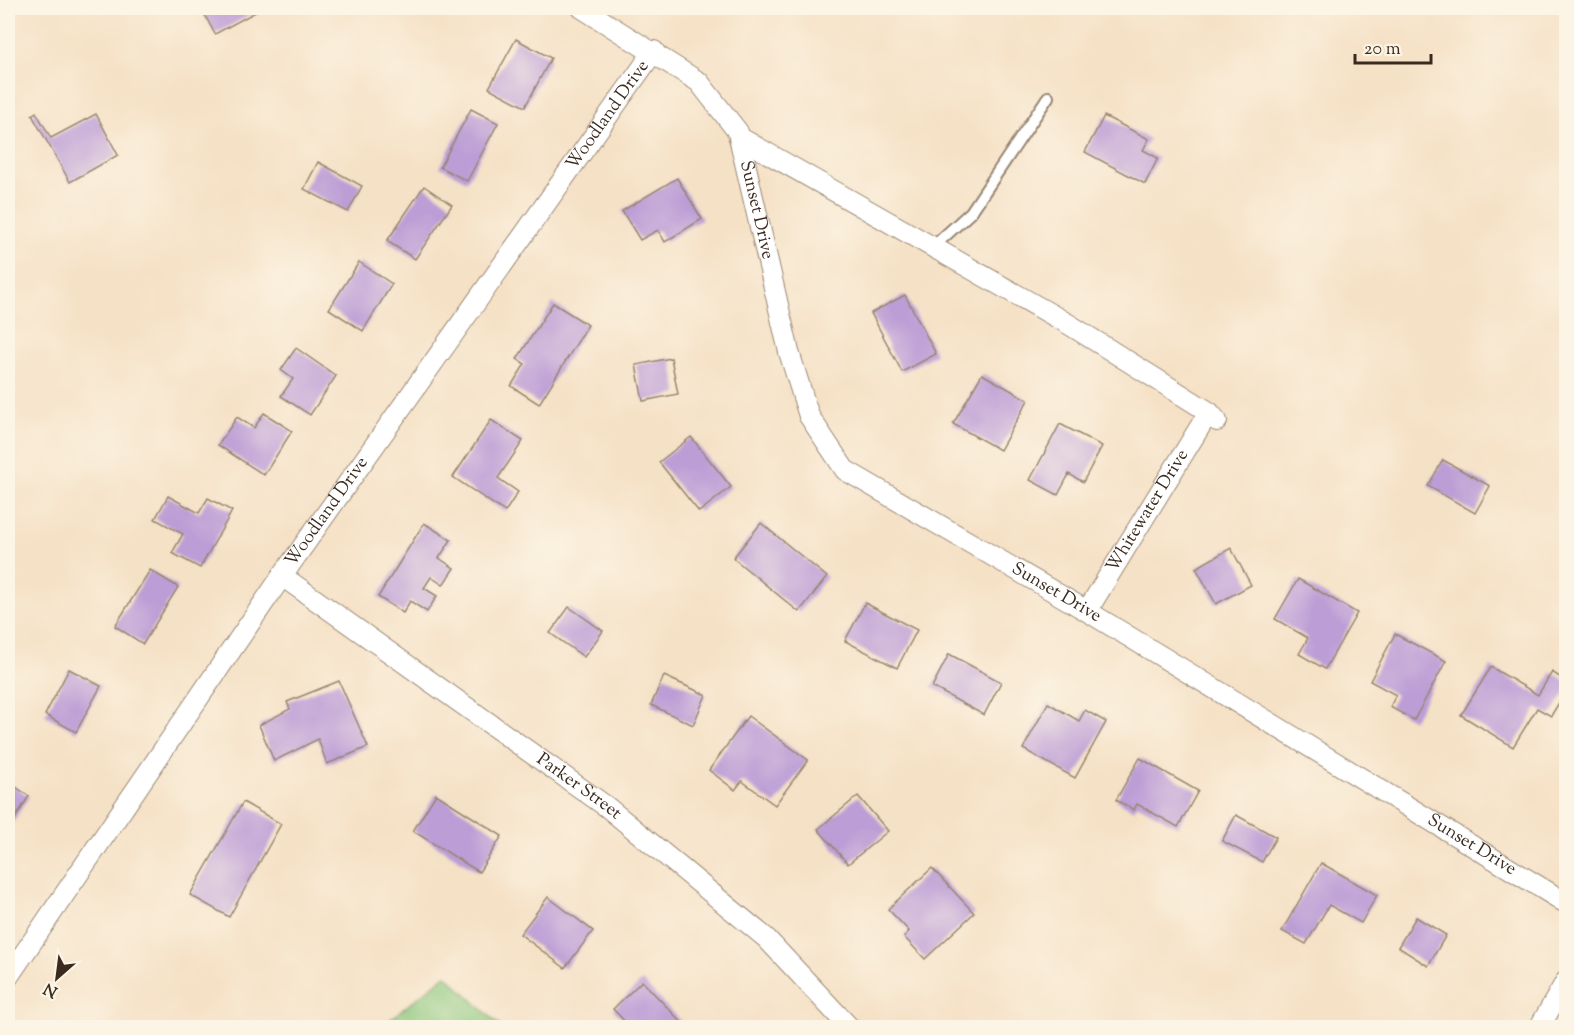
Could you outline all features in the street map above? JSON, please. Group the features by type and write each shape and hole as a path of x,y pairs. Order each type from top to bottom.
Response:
{"street":[{"name":"Sunset Drive","path":"582,8 654,51 699,82 738,132 789,352 808,416 845,470 1087,611 1566,903"},
{"name":"Woodland Drive","path":"8,977 282,576 654,51"},
{"name":"Sunset Drive","path":"739,137 1070,325 1213,416"},
{"name":"Whitewater Drive","path":"1087,611 1213,416"},
{"name":"Parker Street","path":"282,576 606,807 766,938 850,1028"},
{"path":"1539,1028 1566,981"}],"lane":[{"path":"933,247 971,212 1048,97"}],"green space":[{"path":"446,975 501,1027 381,1027"}],"building":[{"path":"201,8 263,8 215,34"},
{"path":"516,39 551,58 525,107 489,88"},
{"path":"471,109 498,123 467,181 440,167"},
{"path":"36,112 51,138 96,114 118,155 70,182 32,115"},
{"path":"1104,116 1149,139 1143,150 1158,158 1145,184 1085,152"},
{"path":"318,162 362,186 348,212 304,189"},
{"path":"677,178 702,219 665,242 658,230 640,240 622,211"},
{"path":"424,186 452,205 415,259 387,241"},
{"path":"359,262 392,284 363,331 329,309"},
{"path":"905,295 936,354 902,372 871,313"},
{"path":"553,303 588,325 539,404 511,386 525,364 517,359"},
{"path":"296,348 336,376 310,415 281,396 293,379 281,370"},
{"path":"671,358 678,394 643,401 636,365"},
{"path":"982,374 1028,400 1000,450 953,424"},
{"path":"264,413 292,431 264,475 218,445 237,417 254,428"},
{"path":"491,420 523,441 498,478 518,492 505,512 453,477"},
{"path":"1060,424 1102,446 1083,482 1069,474 1058,495 1030,480"},
{"path":"691,437 731,487 699,512 659,462"},
{"path":"1443,460 1490,486 1475,513 1428,486"},
{"path":"168,496 199,513 208,498 232,511 200,568 172,553 183,534 155,519"},
{"path":"424,523 451,540 439,558 454,568 443,585 431,577 424,588 437,596 427,612 410,601 403,613 378,597"},
{"path":"761,523 827,577 799,612 733,558"},
{"path":"1231,548 1251,585 1216,604 1196,568"},
{"path":"150,570 178,587 143,644 115,626"},
{"path":"1298,579 1357,613 1325,669 1299,654 1308,638 1275,619"},
{"path":"865,603 917,630 897,668 845,641"},
{"path":"569,607 603,631 584,657 550,633"},
{"path":"1395,634 1446,661 1414,720 1390,707 1396,695 1370,681"},
{"path":"949,654 1001,682 984,715 932,687"},
{"path":"1491,667 1538,695 1552,672 1566,681 1566,691 1551,716 1537,708 1513,747 1461,715"},
{"path":"69,669 101,686 76,732 45,715"},
{"path":"664,676 706,695 693,725 651,705"},
{"path":"339,681 368,747 327,764 318,739 274,761 259,725 290,709 287,702"},
{"path":"1048,703 1079,721 1085,710 1106,722 1075,778 1023,749"},
{"path":"748,716 808,760 775,805 742,781 735,790 709,770"},
{"path":"1140,758 1198,791 1178,827 1137,804 1134,810 1116,800"},
{"path":"8,782 29,796 8,830"},
{"path":"436,794 502,836 479,872 413,831"},
{"path":"858,796 888,831 848,864 818,829"},
{"path":"243,802 281,824 229,917 190,895"},
{"path":"1236,815 1276,837 1262,862 1222,841"},
{"path":"1321,863 1377,895 1361,923 1329,905 1306,944 1282,931"},
{"path":"932,868 974,913 925,959 904,937 909,931 888,909"},
{"path":"548,897 593,931 565,968 520,934"},
{"path":"1416,917 1446,935 1428,966 1398,947"},
{"path":"642,981 687,1028 631,1028 613,1009"}]}
